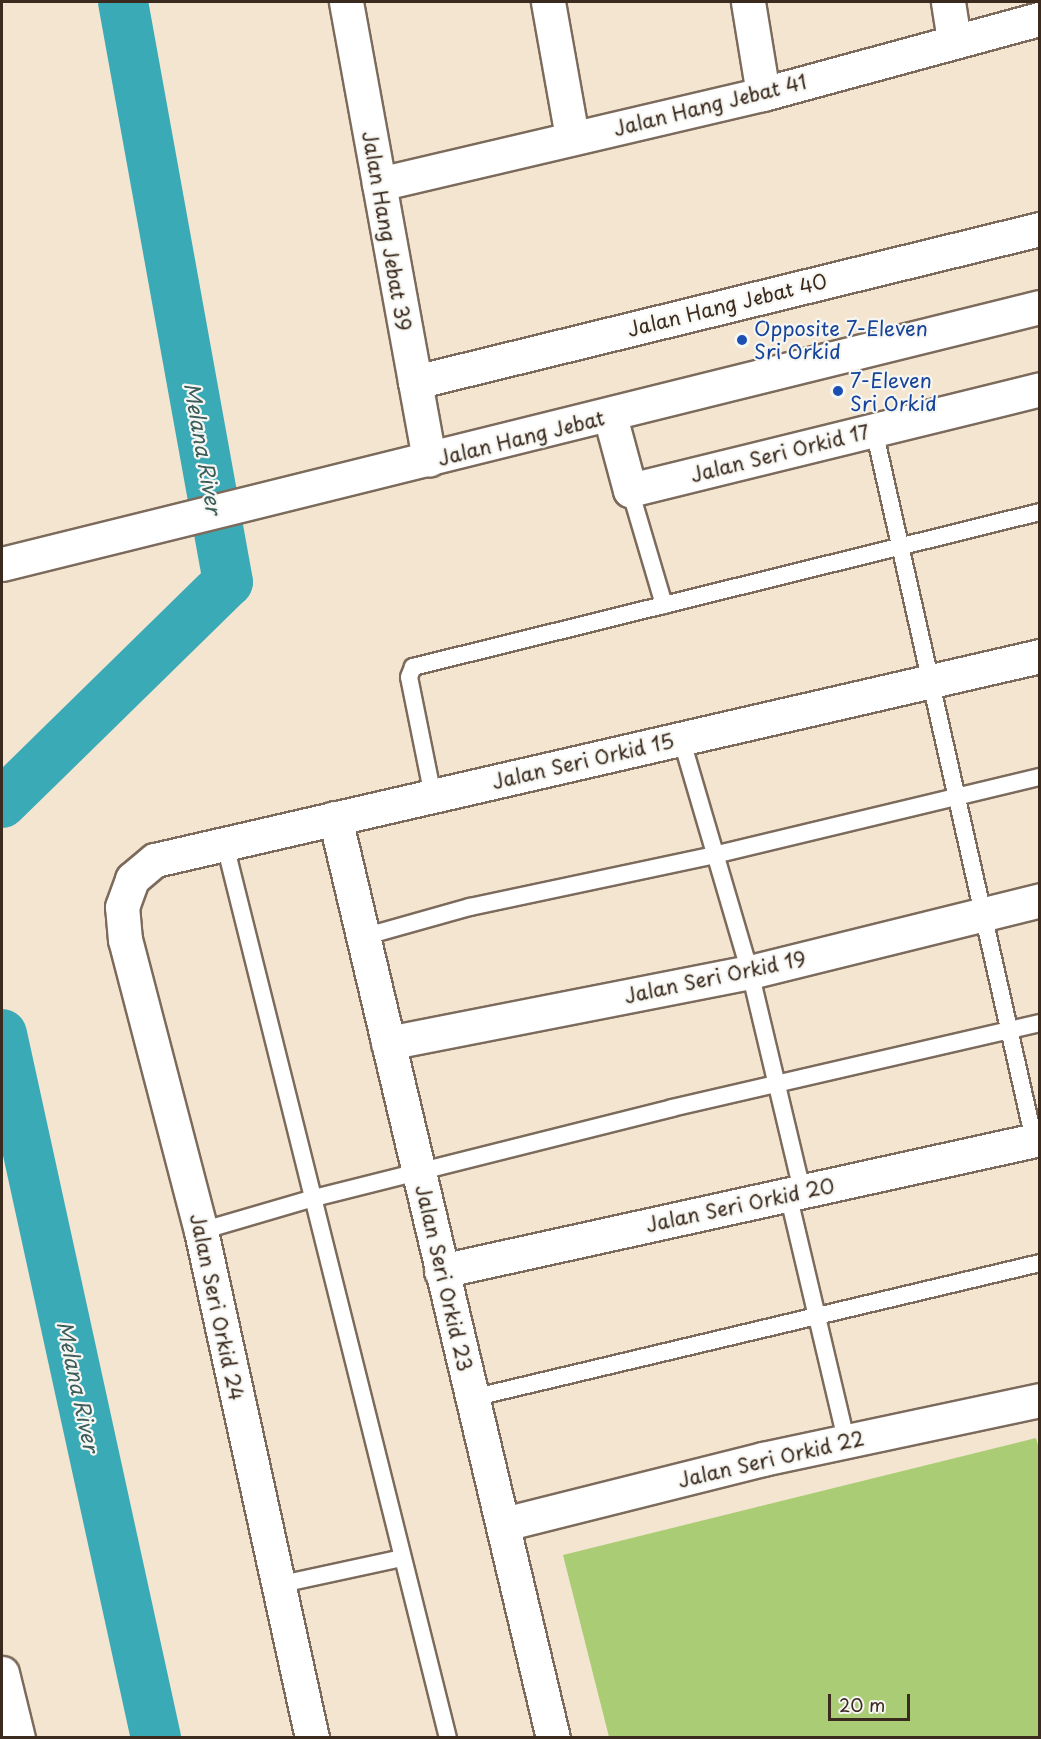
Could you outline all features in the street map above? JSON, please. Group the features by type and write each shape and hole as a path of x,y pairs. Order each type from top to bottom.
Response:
{"street":[{"name":"Jalan Hang Jebat 39","path":"346,2 429,460"},
{"path":"548,2 572,138"},
{"path":"748,2 763,94"},
{"path":"948,2 954,40"},
{"name":"Jalan Hang Jebat 41","path":"379,184 763,94 954,40 1040,20"},
{"name":"Jalan Hang Jebat 40","path":"415,382 1040,229"},
{"name":"Jalan Hang Jebat","path":"2,564 153,525 610,416 1040,307"},
{"name":"Jalan Seri Orkid 17","path":"630,490 1040,389"},
{"path":"610,416 630,490"},
{"name":"Jalan Seri Orkid 15","path":"132,879 155,860 1040,656"},
{"name":"Jalan Seri Orkid 23","path":"334,818 553,1737"},
{"name":"Jalan Seri Orkid 24","path":"132,879 122,907 125,940 201,1231 312,1737"},
{"name":"Jalan Seri Orkid 19","path":"388,1043 750,972 1040,900"},
{"name":"Jalan Seri Orkid 20","path":"441,1270 1037,1140"},
{"name":"Jalan Seri Orkid 22","path":"504,1524 846,1440 1040,1400"},
{"path":"2,1673 18,1737"}],"lane":[{"path":"874,430 1009,1030 1037,1140"},
{"path":"630,490 664,605"},
{"path":"433,796 409,677 413,667 1040,512"},
{"path":"681,738 750,972 846,1440"},
{"path":"363,937 470,907 714,855 1040,777"},
{"path":"225,845 448,1737"},
{"path":"201,1231 314,1198 418,1172 1040,1023"},
{"path":"472,1398 1040,1263"},
{"path":"277,1585 402,1558"}],"green space":[{"path":"1036,1438 1040,1453 1039,1737 609,1737 563,1555"}],"waterway":[{"name":"Melana River","path":"2,803 228,582 123,2"},
{"name":"Melana River","path":"2,1034 156,1738"}],"place":[{"name":"Opposite 7-Eleven Sri Orkid","path":"742,340"},
{"name":"7-Eleven Sri Orkid","path":"838,391"}]}
